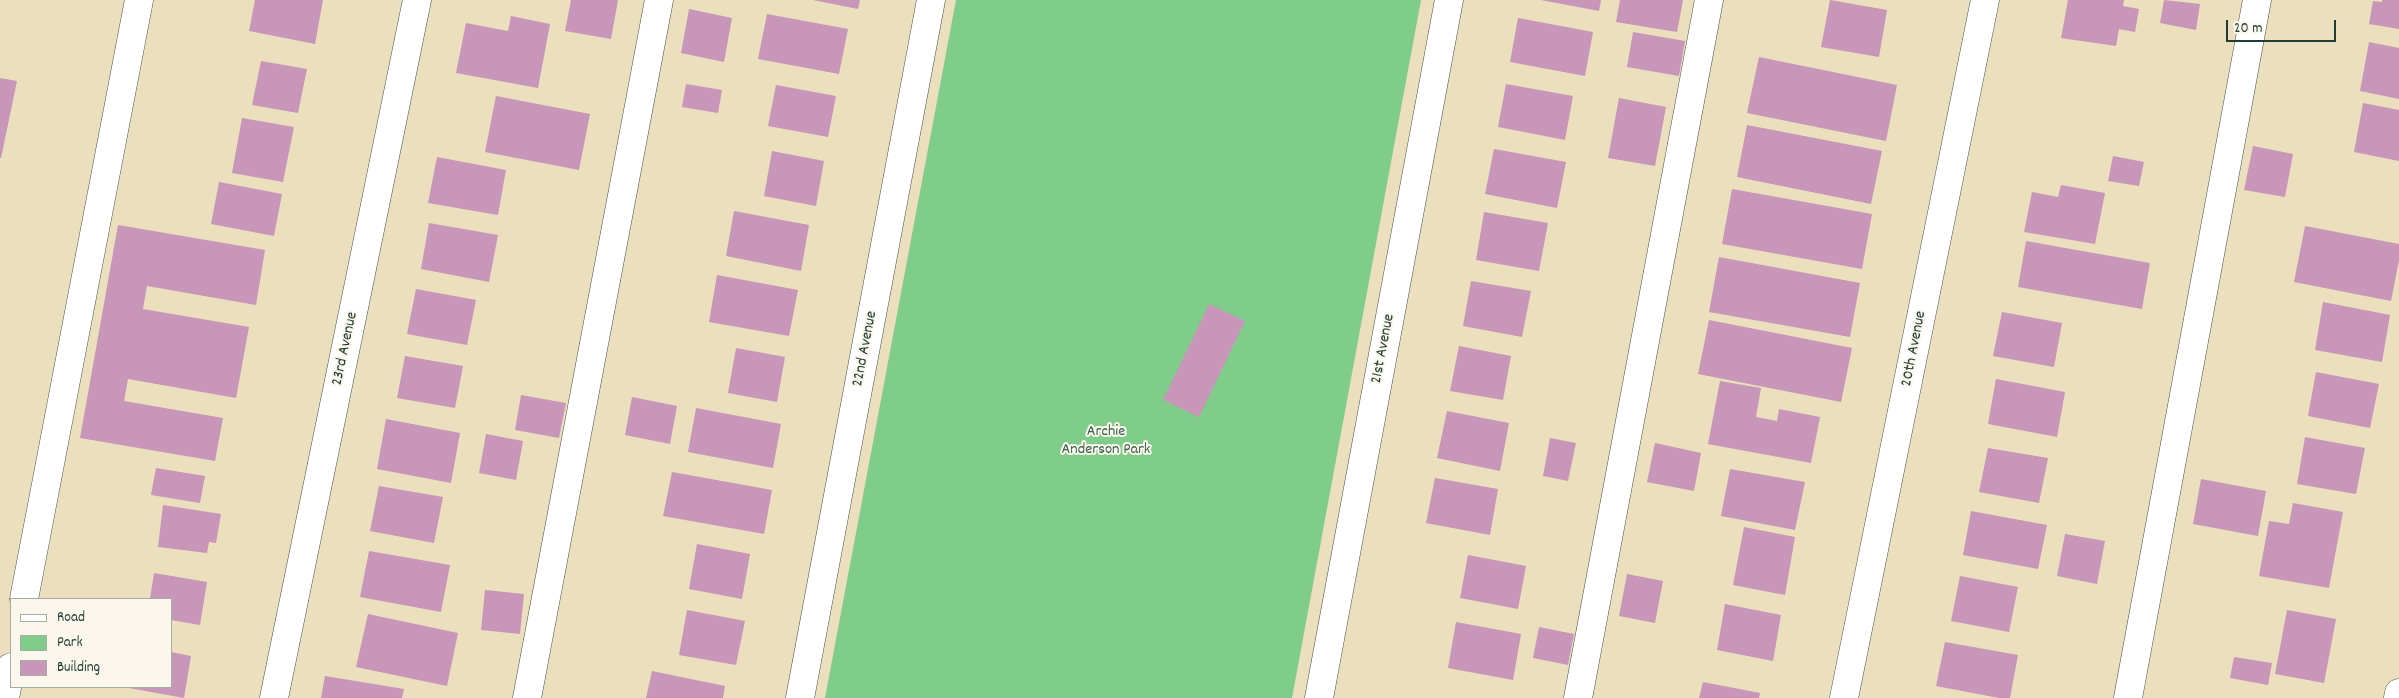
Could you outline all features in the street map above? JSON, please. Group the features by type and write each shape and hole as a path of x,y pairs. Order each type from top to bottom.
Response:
{"street":[{"path":"24,598 139,0"},
{"name":"23rd Avenue","path":"274,698 417,0"},
{"path":"527,698 659,0"},
{"name":"22nd Avenue","path":"800,698 931,0"},
{"name":"21st Avenue","path":"1319,698 1449,0"},
{"path":"1578,698 1710,0"},
{"name":"20th Avenue","path":"1844,698 1985,0"},
{"path":"2128,698 2257,0"},
{"path":"5,698 10,672"},
{"path":"2398,698 2399,693"}],"green space":[{"name":"Archie Anderson Park","path":"956,0 1421,0 1292,698 825,698"}],"building":[{"path":"255,0 323,0 315,44 249,31"},
{"path":"571,0 618,0 611,39 565,31"},
{"path":"813,0 860,0 858,9"},
{"path":"1541,0 1601,0 1599,11"},
{"path":"1620,0 1683,0 1677,32 1616,22"},
{"path":"1830,0 1887,10 1879,57 1821,47"},
{"path":"2068,0 2124,0 2123,6 2139,9 2135,32 2119,29 2116,46 2061,38"},
{"path":"2164,0 2200,4 2196,30 2160,23"},
{"path":"2382,0 2399,0 2399,29 2369,24 2373,1 2382,2"},
{"path":"689,9 732,18 724,62 681,53"},
{"path":"767,14 848,29 839,74 758,59"},
{"path":"511,16 550,24 538,88 456,73 466,23 508,31"},
{"path":"1518,18 1593,32 1585,76 1510,62"},
{"path":"1633,32 1685,41 1679,76 1627,67"},
{"path":"2369,42 2399,48 2399,99 2360,91"},
{"path":"1759,57 1897,85 1886,141 1747,113"},
{"path":"261,61 307,69 298,113 252,105"},
{"path":"0,78 17,81 1,158 0,158"},
{"path":"686,84 722,90 718,113 682,107"},
{"path":"1506,84 1573,96 1565,140 1498,127"},
{"path":"776,85 836,96 828,137 768,126"},
{"path":"496,96 590,114 579,170 485,152"},
{"path":"1619,98 1666,107 1655,166 1608,158"},
{"path":"2363,103 2399,110 2399,161 2354,152"},
{"path":"242,118 294,127 283,182 232,173"},
{"path":"1747,125 1882,151 1871,204 1737,177"},
{"path":"2253,146 2293,154 2285,197 2244,190"},
{"path":"1494,149 1566,162 1557,208 1485,194"},
{"path":"772,151 824,161 816,206 764,196"},
{"path":"2113,156 2144,162 2139,186 2108,181"},
{"path":"437,157 506,170 498,215 428,203"},
{"path":"219,182 282,194 274,236 211,224"},
{"path":"2061,185 2105,193 2095,244 2024,232 2032,192 2058,197"},
{"path":"1732,189 1872,214 1862,269 1722,244"},
{"path":"734,211 809,225 801,271 726,256"},
{"path":"1484,212 1548,223 1539,271 1476,260"},
{"path":"429,223 498,235 489,282 421,269"},
{"path":"118,225 265,250 256,305 147,286 143,309 249,327 236,398 128,379 124,401 223,418 215,461 80,438"},
{"path":"2305,226 2399,244 2399,260 2391,301 2294,282"},
{"path":"2026,241 2150,263 2142,309 2018,287"},
{"path":"1719,257 1860,283 1850,337 1709,312"},
{"path":"717,275 798,290 789,336 709,322"},
{"path":"1471,281 1531,291 1522,337 1463,326"},
{"path":"416,289 476,300 467,345 407,334"},
{"path":"2323,302 2390,315 2382,362 2315,350"},
{"path":"1209,304 1245,321 1199,417 1163,400"},
{"path":"2002,312 2062,323 2054,367 1993,356"},
{"path":"1709,320 1852,348 1841,402 1698,374"},
{"path":"1459,346 1511,356 1503,400 1450,391"},
{"path":"736,348 785,357 777,402 728,393"},
{"path":"405,356 463,366 455,408 397,398"},
{"path":"2316,372 2379,384 2370,428 2308,416"},
{"path":"1996,379 2065,392 2057,437 1988,424"},
{"path":"1720,381 1761,388 1756,417 1777,421 1779,409 1820,417 1811,463 1708,444"},
{"path":"521,395 566,403 559,438 515,430"},
{"path":"632,397 677,406 670,444 625,435"},
{"path":"696,408 781,424 773,468 688,452"},
{"path":"1447,411 1509,423 1500,471 1437,458"},
{"path":"386,419 460,433 451,483 377,469"},
{"path":"486,434 523,441 516,480 479,473"},
{"path":"2305,437 2365,448 2356,494 2297,484"},
{"path":"1550,438 1576,443 1568,481 1543,476"},
{"path":"1655,443 1701,453 1694,491 1647,482"},
{"path":"1988,448 2048,458 2039,503 1979,492"},
{"path":"156,468 205,476 200,503 151,495"},
{"path":"1730,469 1805,482 1795,530 1721,516"},
{"path":"672,472 772,490 764,534 663,516"},
{"path":"1435,478 1498,489 1490,535 1426,523"},
{"path":"2201,479 2266,491 2258,536 2193,524"},
{"path":"379,486 443,497 434,543 370,531"},
{"path":"2293,503 2343,512 2329,588 2259,576 2269,521 2289,524"},
{"path":"163,505 221,514 216,543 209,542 207,553 158,547"},
{"path":"1971,511 2047,525 2038,569 1963,555"},
{"path":"1744,527 1795,537 1785,595 1733,585"},
{"path":"2065,534 2105,541 2097,584 2057,576"},
{"path":"697,544 750,554 742,599 689,589"},
{"path":"369,551 450,565 441,612 360,597"},
{"path":"1468,555 1526,566 1518,609 1460,598"},
{"path":"154,573 207,582 200,625 172,620 172,598 150,598"},
{"path":"1627,574 1663,581 1655,623 1619,616"},
{"path":"1960,576 2018,587 2009,632 1951,621"},
{"path":"485,590 524,594 520,634 481,630"},
{"path":"1725,604 1781,615 1773,661 1717,650"},
{"path":"687,610 745,621 736,665 679,655"},
{"path":"2287,610 2336,619 2324,683 2275,674"},
{"path":"368,614 458,633 447,686 356,667"},
{"path":"1456,622 1521,634 1513,680 1448,668"},
{"path":"1539,627 1574,634 1568,665 1533,658"},
{"path":"1945,642 2018,655 2010,698 1999,698 1936,686"},
{"path":"172,652 191,656 184,698 129,688 172,688"},
{"path":"2234,657 2272,663 2268,685 2230,678"},
{"path":"652,671 725,686 723,698 646,698"},
{"path":"325,676 404,689 402,698 321,698"},
{"path":"1703,682 1760,693 1759,698 1699,698"}]}
